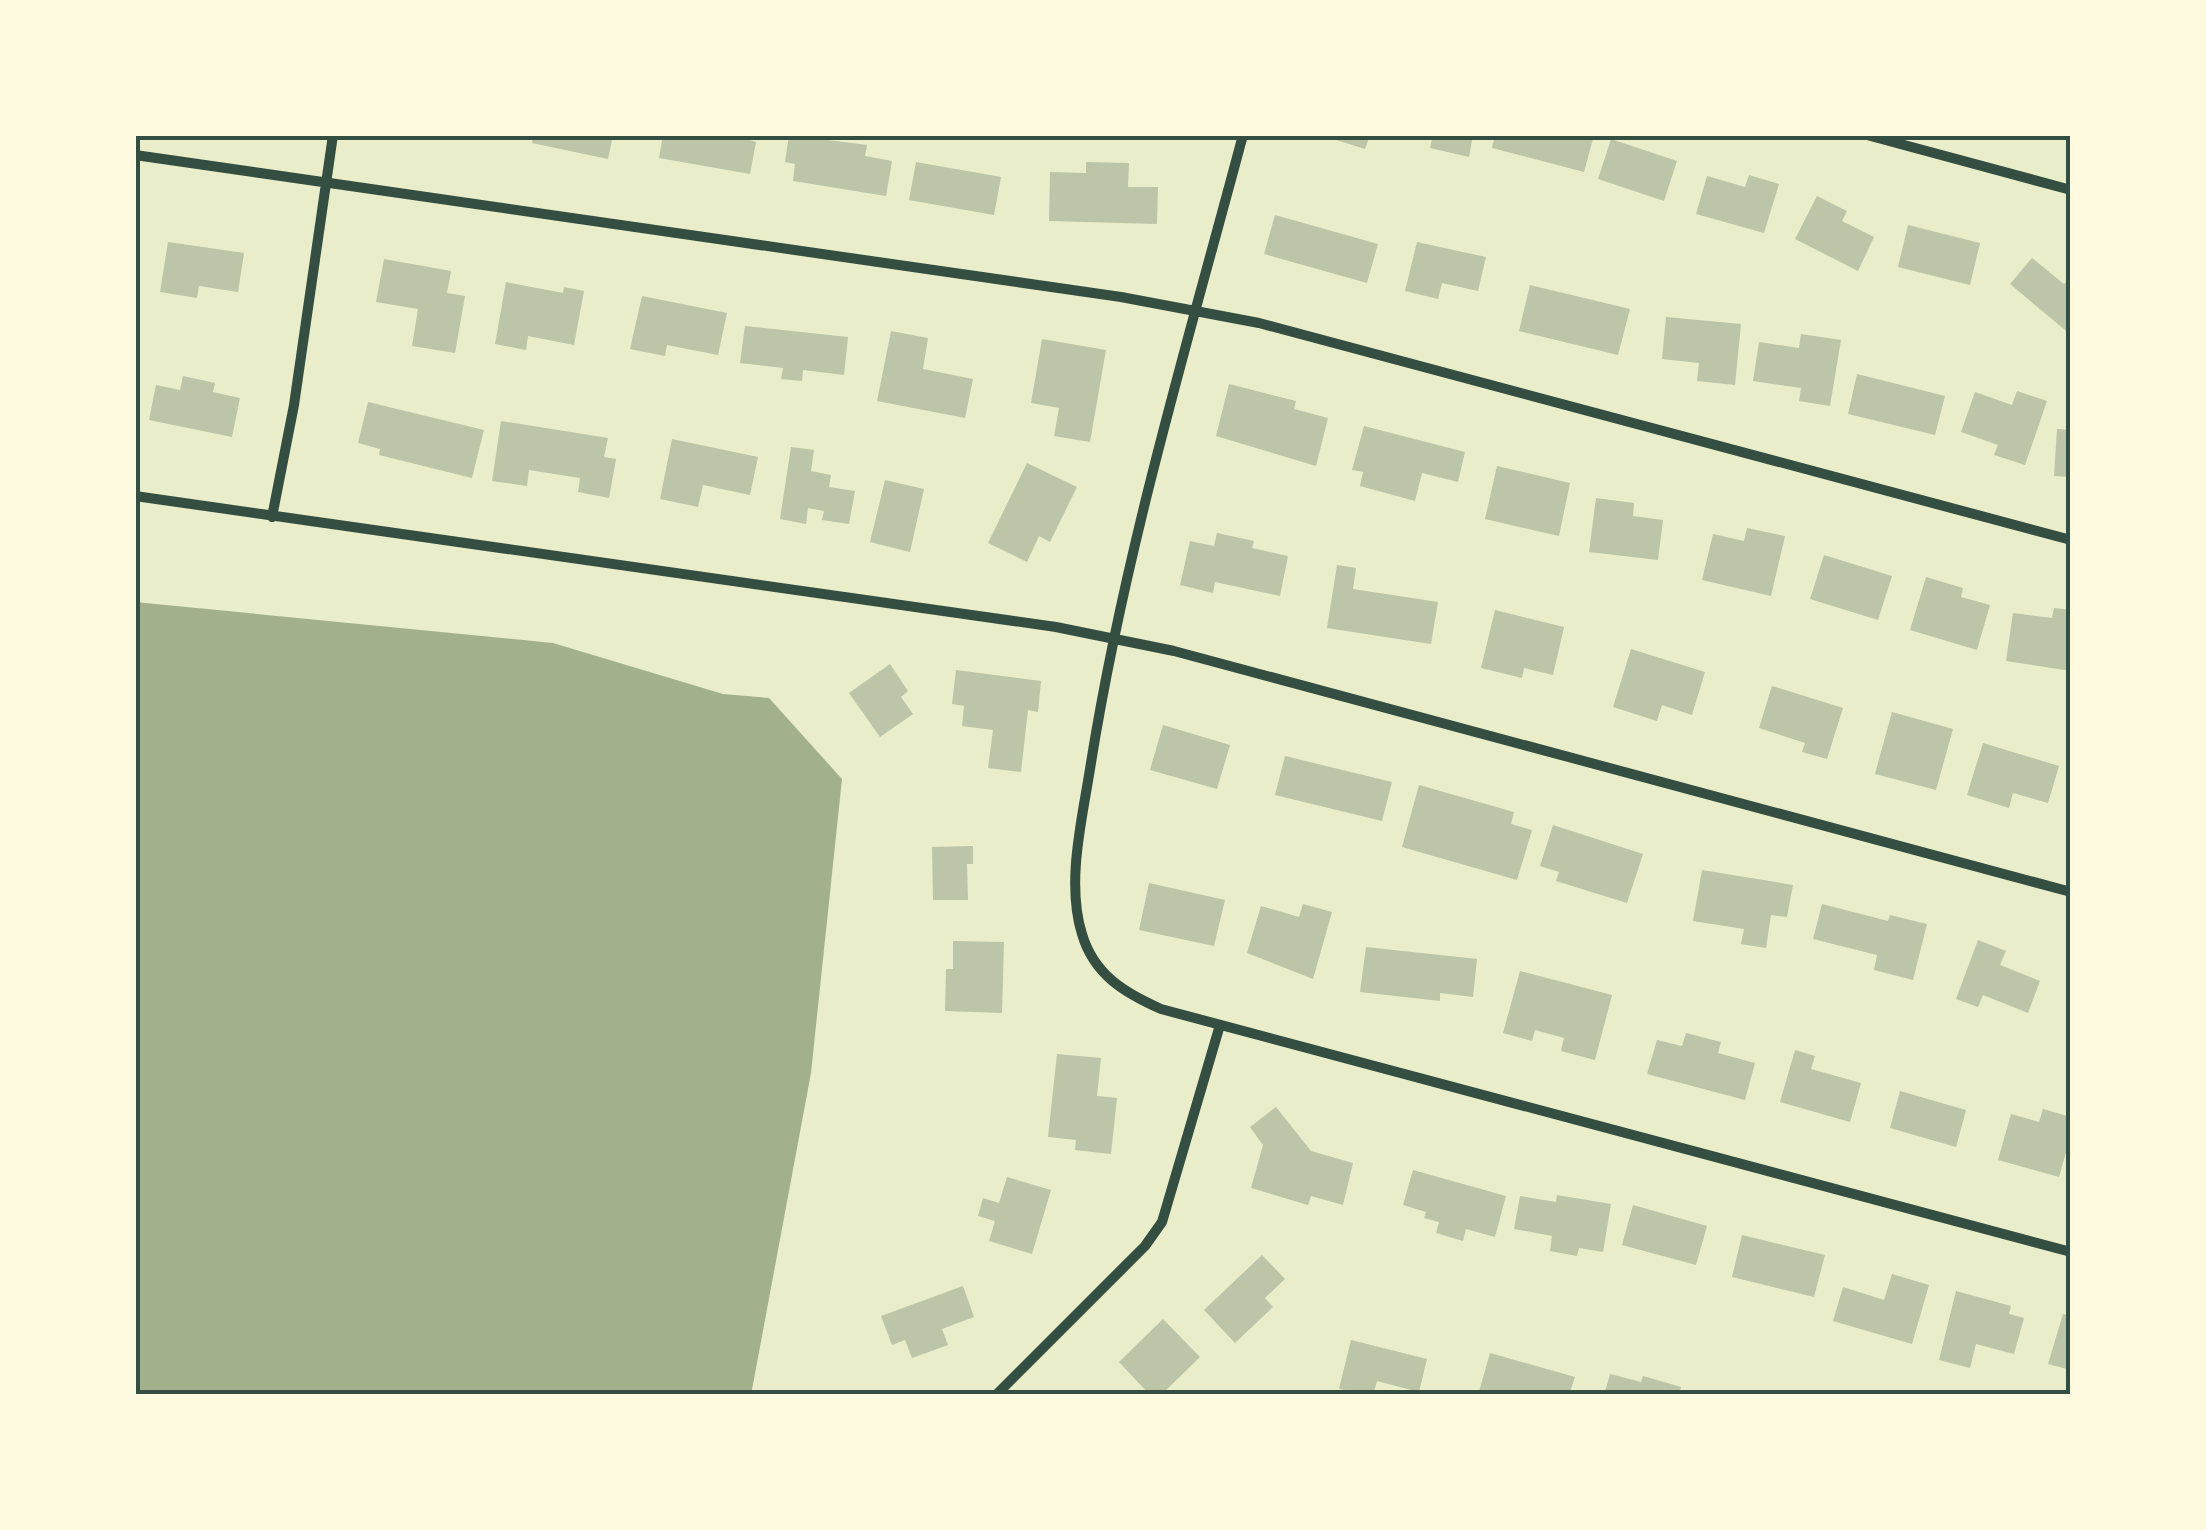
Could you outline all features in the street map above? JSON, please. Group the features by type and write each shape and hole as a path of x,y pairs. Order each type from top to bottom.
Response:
{"street":[{"path":"272,517 294,405 333,135"},
{"path":"1244,135 1114,639 1081,826 1076,878 1081,932 1089,952 1116,986 1162,1009 2071,1252"},
{"path":"1867,135 2071,190"},
{"path":"135,156 1259,323 2071,540"},
{"path":"135,496 1056,627 1114,639 2071,892"},
{"path":"996,1395 1145,1246 1162,1222 1220,1025"}],"shaded area":[{"path":"135,602 553,643 723,694 769,698 842,779 811,1073 751,1395 135,1395"}],"building":[{"path":"534,135 613,135 608,159 532,143"},
{"path":"663,135 735,135 756,142 750,174 659,158"},
{"path":"789,135 867,145 865,156 892,161 886,196 793,181 795,164 785,162"},
{"path":"1334,135 1370,135 1365,149 1333,139"},
{"path":"1433,135 1473,135 1469,157 1430,148"},
{"path":"1495,135 1594,135 1584,172 1492,148"},
{"path":"1611,139 1677,161 1664,201 1598,179"},
{"path":"916,162 1001,177 994,215 909,200"},
{"path":"1086,162 1129,163 1128,187 1158,187 1157,224 1049,221 1050,172 1086,173"},
{"path":"1749,175 1779,184 1764,233 1696,214 1707,176 1745,187"},
{"path":"1817,196 1847,211 1842,221 1874,237 1858,271 1795,239"},
{"path":"1275,215 1378,244 1367,283 1264,254"},
{"path":"1908,225 1980,243 1970,285 1898,267"},
{"path":"168,242 244,253 238,292 199,286 197,298 160,292"},
{"path":"1417,242 1486,257 1478,291 1442,283 1438,299 1405,291"},
{"path":"2032,258 2064,284 2071,276 2071,335 2010,284"},
{"path":"384,259 451,271 447,293 465,296 455,353 412,346 418,309 376,302"},
{"path":"506,282 563,293 564,287 584,291 574,345 528,336 526,350 495,344"},
{"path":"1530,285 1630,309 1618,355 1519,331"},
{"path":"642,296 727,313 718,355 667,345 665,356 630,349"},
{"path":"1666,317 1741,324 1735,385 1697,381 1699,363 1662,359"},
{"path":"745,326 848,337 844,375 803,370 802,381 781,379 783,368 740,363"},
{"path":"891,331 928,338 923,369 973,379 965,418 877,401"},
{"path":"1801,334 1841,340 1830,406 1799,401 1801,388 1753,381 1759,342 1799,348"},
{"path":"1042,339 1106,350 1090,442 1054,436 1059,408 1031,403"},
{"path":"1857,374 1945,396 1935,435 1848,414"},
{"path":"183,376 215,383 213,392 240,398 232,437 149,420 156,385 180,390"},
{"path":"1229,384 1296,401 1294,409 1328,418 1316,466 1216,436"},
{"path":"2017,391 2047,401 2025,465 1994,455 1998,445 1961,432 1975,392 2012,405"},
{"path":"368,402 484,430 472,478 379,455 380,449 358,443"},
{"path":"501,421 608,438 604,457 616,459 609,498 578,492 580,478 529,470 527,486 492,481"},
{"path":"1364,426 1465,452 1458,482 1422,473 1415,501 1360,486 1363,472 1352,470"},
{"path":"2057,429 2071,430 2071,477 2054,476"},
{"path":"672,439 758,457 750,495 703,485 698,507 660,499"},
{"path":"791,447 814,450 811,471 831,475 829,487 855,491 849,524 822,520 824,511 808,508 806,524 780,519"},
{"path":"1027,463 1077,487 1050,542 1039,536 1027,562 988,543"},
{"path":"1497,466 1570,483 1559,536 1485,519"},
{"path":"885,480 924,489 910,552 870,542"},
{"path":"1596,498 1634,503 1633,516 1663,520 1658,560 1589,552"},
{"path":"1747,528 1785,536 1771,596 1702,580 1713,534 1744,541"},
{"path":"1217,533 1254,541 1252,548 1288,556 1280,596 1215,582 1213,593 1180,585 1190,541 1214,546"},
{"path":"1824,555 1892,576 1878,620 1810,599"},
{"path":"1337,565 1356,568 1353,589 1438,602 1431,644 1327,628"},
{"path":"1926,577 1963,588 1961,597 1990,605 1977,650 1910,630"},
{"path":"2054,608 2071,610 2071,671 2006,661 2013,613 2052,618"},
{"path":"1495,610 1564,627 1553,675 1524,668 1522,678 1481,668"},
{"path":"1631,649 1705,672 1692,715 1662,705 1657,721 1613,707"},
{"path":"890,664 908,691 901,697 913,714 880,737 849,693"},
{"path":"956,670 1041,681 1038,712 1028,710 1021,772 988,768 993,730 962,726 964,706 952,704"},
{"path":"1772,686 1843,708 1827,759 1802,752 1805,743 1759,728"},
{"path":"1892,712 1953,729 1936,790 1875,774"},
{"path":"1163,725 1230,745 1217,789 1150,770"},
{"path":"1983,743 2059,766 2048,803 2013,793 2009,808 1967,795"},
{"path":"1285,756 1392,782 1382,821 1275,795"},
{"path":"1419,785 1514,812 1511,824 1532,830 1517,880 1402,847"},
{"path":"1553,825 1643,854 1627,903 1556,881 1559,872 1540,866"},
{"path":"973,846 973,864 967,864 968,900 933,900 932,847"},
{"path":"1702,870 1793,885 1787,917 1771,915 1766,948 1741,944 1744,929 1693,921"},
{"path":"1149,883 1225,900 1214,946 1139,930"},
{"path":"1303,904 1332,912 1313,979 1247,953 1261,906 1299,917"},
{"path":"1822,904 1888,921 1890,915 1927,924 1913,980 1874,970 1877,955 1813,939"},
{"path":"1978,940 2006,951 2000,965 2040,981 2028,1013 1983,995 1978,1007 1956,999"},
{"path":"953,941 1004,942 1002,1013 945,1011 946,969 953,969"},
{"path":"1366,947 1477,959 1473,997 1440,993 1440,1001 1360,992"},
{"path":"1520,971 1612,995 1595,1060 1561,1051 1564,1038 1535,1030 1532,1041 1503,1033"},
{"path":"1686,1033 1721,1042 1718,1053 1755,1063 1745,1100 1647,1074 1657,1040 1682,1046"},
{"path":"1795,1050 1815,1056 1811,1069 1861,1083 1850,1122 1780,1102"},
{"path":"1057,1054 1101,1058 1097,1096 1117,1098 1111,1154 1075,1150 1076,1140 1048,1137"},
{"path":"1900,1091 1966,1110 1956,1147 1890,1128"},
{"path":"1276,1107 1311,1151 1353,1163 1343,1205 1311,1196 1308,1205 1251,1188 1263,1145 1250,1127"},
{"path":"2043,1109 2071,1117 2071,1135 2059,1177 1998,1160 2011,1114 2039,1122"},
{"path":"1413,1170 1506,1196 1495,1237 1466,1229 1463,1241 1436,1233 1439,1222 1424,1218 1426,1212 1403,1205"},
{"path":"1007,1177 1051,1190 1032,1254 989,1241 995,1221 978,1216 983,1198 999,1203"},
{"path":"1557,1195 1611,1204 1603,1252 1579,1248 1577,1256 1550,1251 1552,1236 1514,1229 1520,1196 1556,1202"},
{"path":"1633,1205 1707,1226 1696,1265 1622,1245"},
{"path":"1742,1235 1825,1255 1814,1297 1732,1277"},
{"path":"1262,1255 1285,1279 1265,1298 1273,1307 1235,1343 1204,1310"},
{"path":"1892,1274 1929,1285 1912,1344 1833,1321 1843,1287 1884,1300"},
{"path":"963,1286 974,1317 942,1329 948,1345 912,1358 905,1340 892,1345 881,1316"},
{"path":"1956,1291 2011,1306 2009,1314 2024,1318 2014,1354 1976,1344 1970,1368 1939,1360"},
{"path":"2063,1314 2071,1316 2071,1370 2048,1364"},
{"path":"1163,1319 1200,1357 1161,1395 1150,1395 1119,1362"},
{"path":"1351,1340 1427,1359 1419,1392 1377,1381 1373,1395 1339,1389"},
{"path":"1490,1353 1575,1377 1569,1395 1478,1395"},
{"path":"1610,1374 1641,1382 1643,1376 1681,1387 1679,1395 1604,1395"}]}
